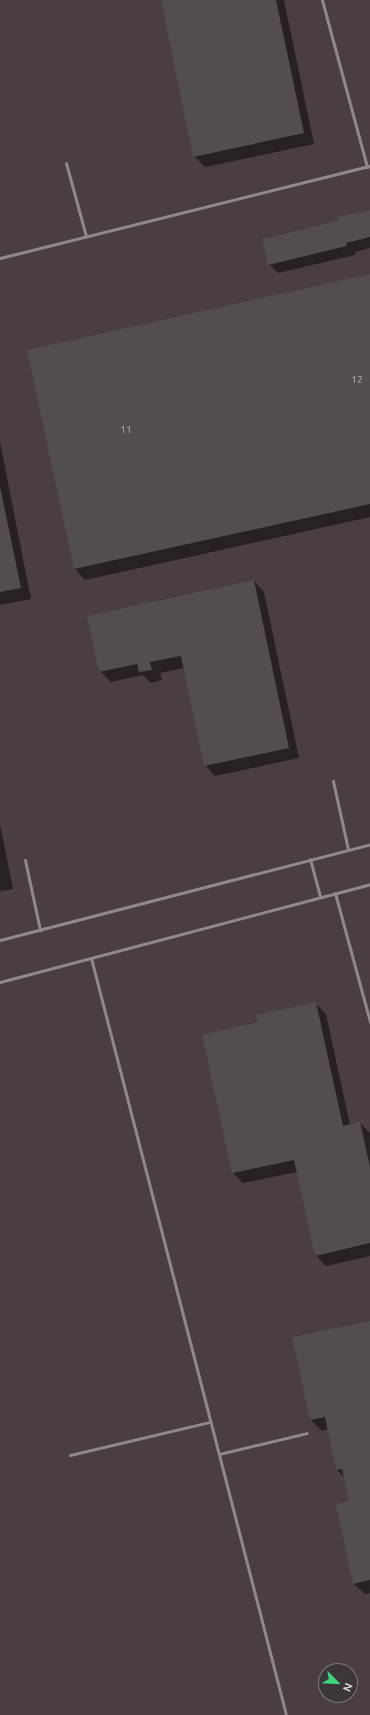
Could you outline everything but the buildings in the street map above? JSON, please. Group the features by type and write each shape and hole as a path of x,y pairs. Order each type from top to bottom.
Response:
{"lane":[{"path":"0,258 368,166 322,0"},
{"path":"66,163 86,236"},
{"path":"333,781 348,849"},
{"path":"0,940 370,844"},
{"path":"310,859 320,897"},
{"path":"25,860 40,930"},
{"path":"0,982 370,884"},
{"path":"335,893 370,1022"},
{"path":"91,958 286,1715"},
{"path":"70,1455 210,1422"},
{"path":"219,1454 307,1433"}],"shaded area":[{"path":"0,0 370,0 370,1715 0,1715"}]}
